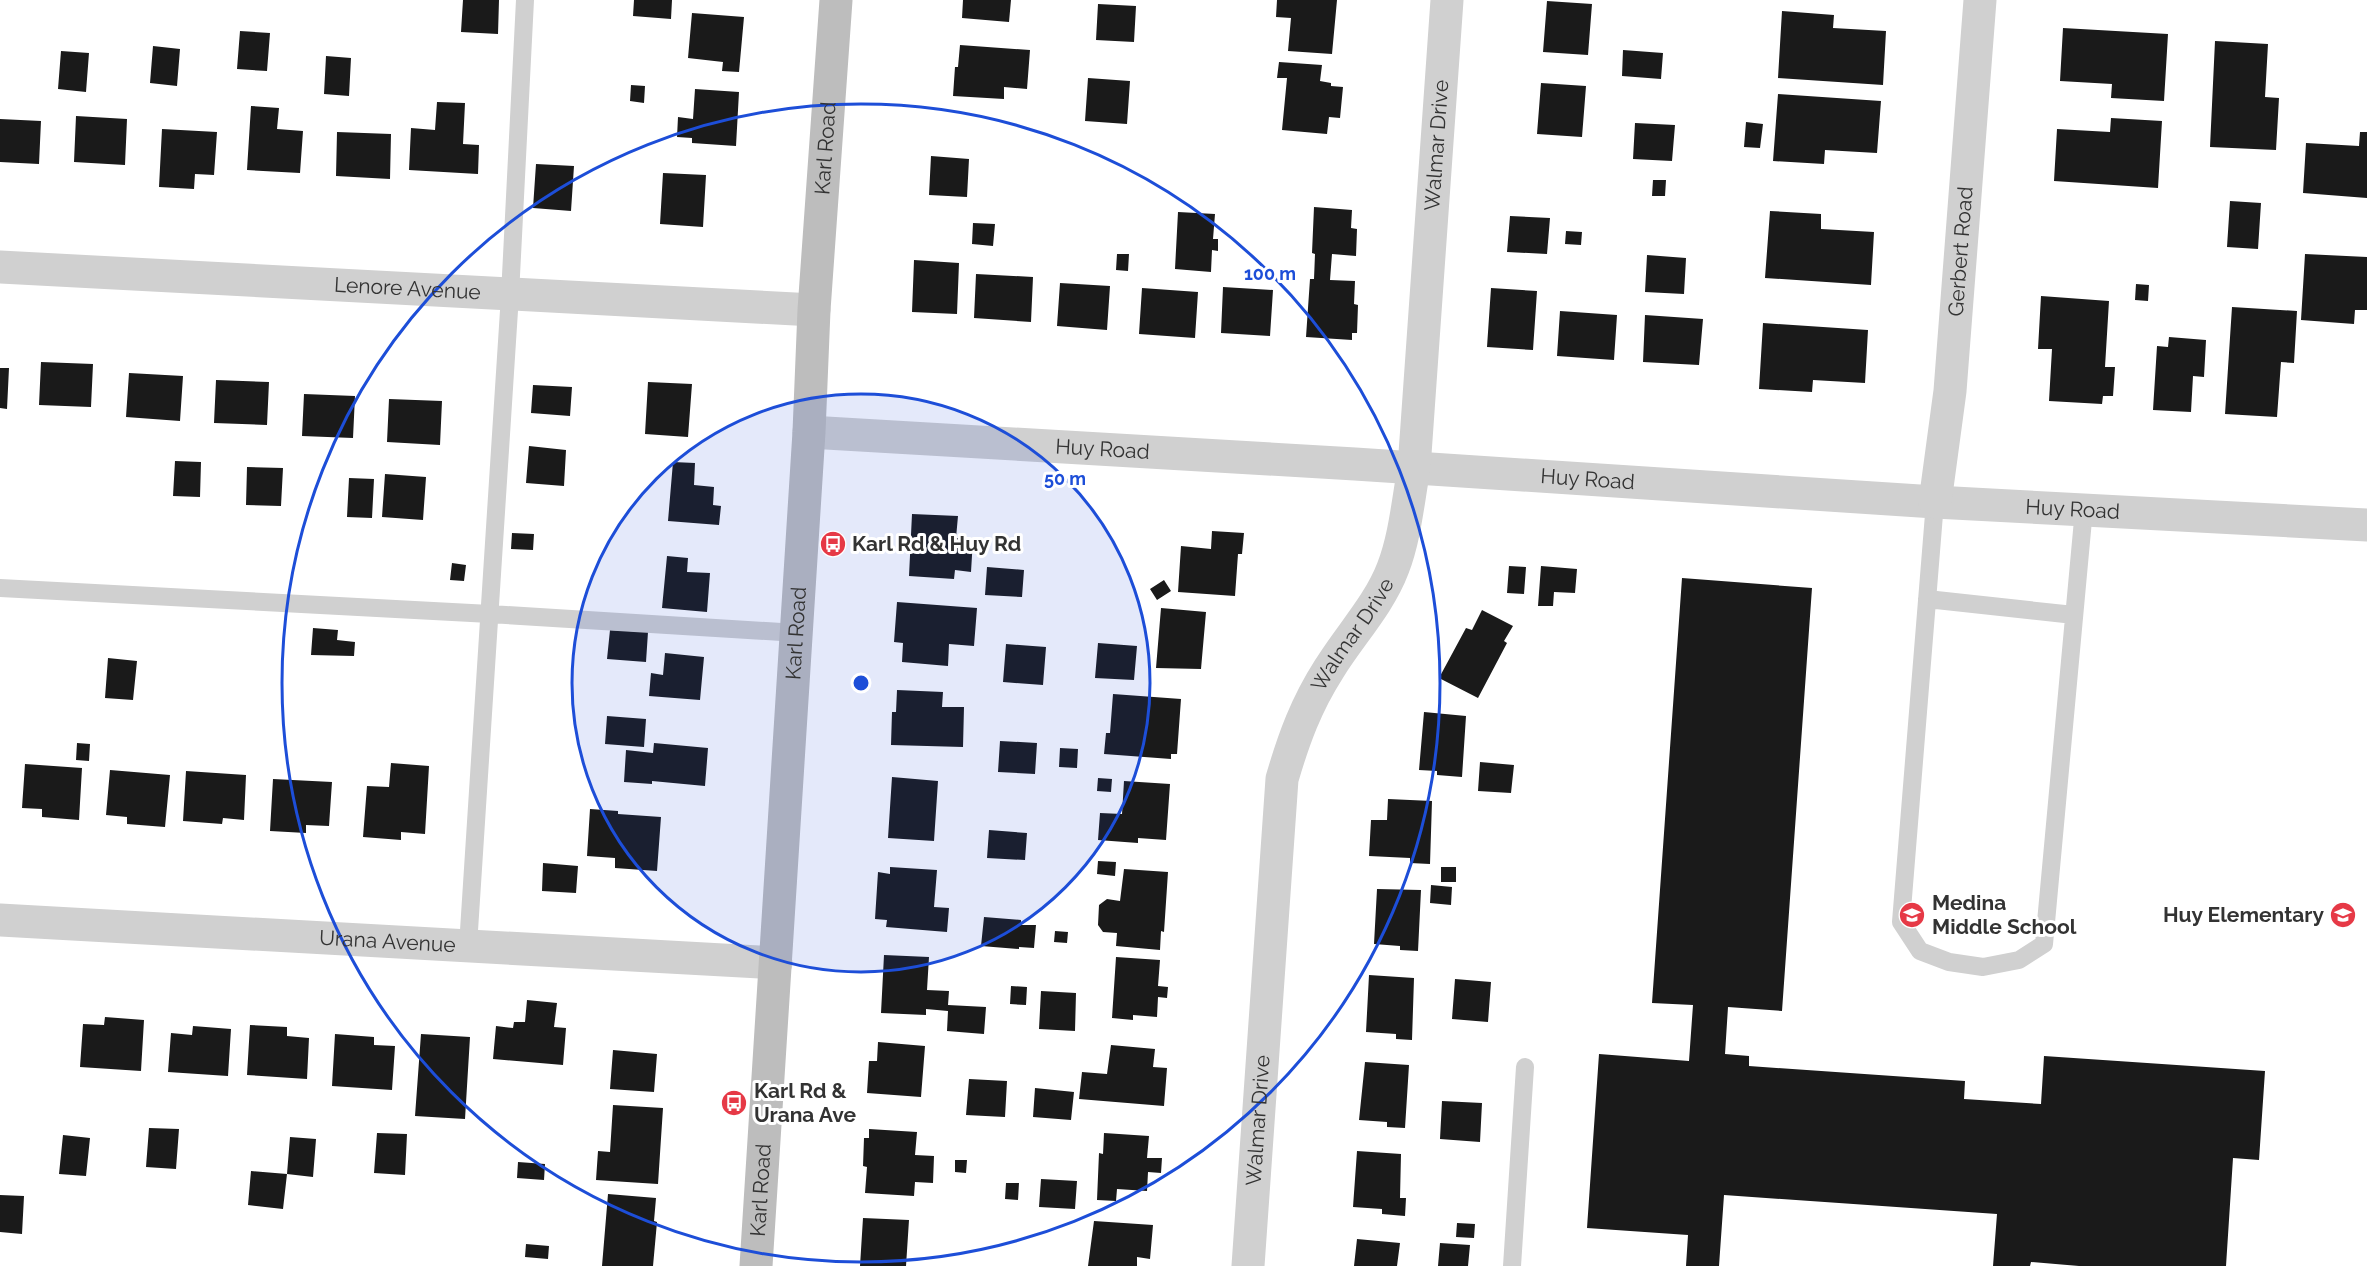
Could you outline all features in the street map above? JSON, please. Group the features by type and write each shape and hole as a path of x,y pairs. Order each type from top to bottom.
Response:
{"main road":[{"name":"Karl Road","path":"756,1266 797,633 814,310 836,0"}],"street":[{"name":"Walmar Drive","path":"1248,1266 1282,779 1297,727 1328,670 1376,602 1393,567 1414,468 1447,0"},
{"name":"Gerbert Road","path":"1935,502 1950,391 1980,0"},
{"name":"Lenore Avenue","path":"0,267 510,296 814,310"},
{"name":"Huy Road","path":"809,432 1935,502 2367,525"},
{"name":"Urana Avenue","path":"0,920 776,963"}],"lane":[{"path":"468,946 510,296 525,0"},
{"path":"1935,502 1901,922 1920,951 1949,962 1983,967 2019,960 2044,944 2084,509"},
{"path":"0,588 797,633"},
{"path":"1928,599 2074,615"},
{"path":"1512,1266 1526,1067"}],"building":[{"path":"463,0 499,0 498,34 461,32"},
{"path":"634,0 672,0 671,19 633,16"},
{"path":"963,0 1011,0 1009,22 962,18"},
{"path":"1277,0 1337,0 1332,54 1288,51 1291,18 1276,17"},
{"path":"1547,1 1592,4 1588,55 1543,52"},
{"path":"1098,4 1136,6 1134,42 1096,40"},
{"path":"1782,11 1834,15 1833,28 1886,31 1883,85 1778,78"},
{"path":"692,13 744,17 739,72 722,71 723,62 688,58"},
{"path":"2063,28 2168,34 2164,101 2111,98 2112,84 2060,81"},
{"path":"240,31 270,33 267,71 237,69"},
{"path":"2215,41 2268,44 2265,97 2279,98 2276,150 2210,147"},
{"path":"960,45 1030,50 1027,89 1004,87 1004,99 953,96 955,67 958,67"},
{"path":"153,46 180,49 177,86 150,83"},
{"path":"1623,50 1663,53 1661,79 1622,76"},
{"path":"61,51 89,53 86,92 58,89"},
{"path":"326,56 351,58 349,96 324,94"},
{"path":"1279,62 1322,65 1320,81 1331,83 1331,86 1343,87 1340,118 1329,117 1327,134 1282,130 1287,78 1277,78"},
{"path":"1088,78 1130,81 1127,124 1085,121"},
{"path":"1541,83 1586,86 1582,137 1537,134"},
{"path":"631,85 645,86 644,103 630,101"},
{"path":"695,89 739,92 736,146 692,143 692,138 677,137 678,117 693,119"},
{"path":"1778,94 1881,101 1877,153 1825,150 1824,164 1773,161"},
{"path":"437,102 465,103 463,144 479,145 478,174 409,170 411,128 435,130"},
{"path":"251,106 279,108 277,129 303,131 300,173 247,170"},
{"path":"76,116 127,119 125,165 74,162"},
{"path":"2111,118 2162,121 2158,188 2054,181 2057,129 2110,132"},
{"path":"0,119 41,121 39,164 0,162"},
{"path":"1746,122 1763,124 1760,148 1744,147"},
{"path":"1635,123 1675,125 1672,161 1633,159"},
{"path":"162,129 217,132 214,175 195,174 194,189 159,187"},
{"path":"337,132 391,134 390,179 336,176"},
{"path":"2360,132 2367,132 2367,198 2303,193 2306,143 2359,146"},
{"path":"931,156 969,159 967,197 929,195"},
{"path":"536,164 574,166 571,211 533,208"},
{"path":"663,173 706,175 703,227 660,224"},
{"path":"1653,180 1666,180 1665,196 1652,196"},
{"path":"2230,201 2261,203 2258,249 2227,247"},
{"path":"1314,207 1352,210 1351,228 1357,229 1356,256 1332,254 1330,280 1355,281 1354,304 1358,305 1357,333 1352,333 1352,340 1306,337 1310,279 1314,279 1315,254 1312,253"},
{"path":"1770,211 1821,214 1821,229 1874,232 1871,285 1765,278"},
{"path":"1178,212 1215,214 1213,239 1218,239 1218,251 1212,250 1211,272 1175,269"},
{"path":"1510,216 1550,218 1547,254 1507,252"},
{"path":"973,223 995,224 993,246 972,244"},
{"path":"1566,231 1582,232 1581,245 1565,244"},
{"path":"1117,254 1129,254 1128,271 1116,270"},
{"path":"2305,254 2367,257 2367,310 2355,310 2354,324 2301,320"},
{"path":"1647,255 1686,258 1684,294 1645,292"},
{"path":"914,260 959,263 957,314 912,312"},
{"path":"976,274 1033,277 1031,322 974,318"},
{"path":"1060,283 1110,286 1107,330 1057,326"},
{"path":"2136,284 2149,285 2148,301 2135,300"},
{"path":"1223,287 1273,290 1270,336 1221,333"},
{"path":"1142,288 1198,292 1195,338 1139,334"},
{"path":"1491,288 1537,291 1533,350 1487,347"},
{"path":"2041,296 2109,301 2105,367 2115,367 2113,396 2103,396 2102,404 2049,401 2052,349 2038,349"},
{"path":"2232,307 2297,311 2294,363 2281,362 2277,417 2225,414"},
{"path":"1560,311 1617,315 1614,360 1557,356"},
{"path":"1645,315 1703,319 1699,365 1643,362"},
{"path":"1763,323 1868,330 1865,383 1813,380 1812,392 1759,389"},
{"path":"2169,337 2206,340 2204,377 2193,376 2191,412 2153,410 2157,346 2168,347"},
{"path":"41,362 93,364 91,407 39,405"},
{"path":"0,368 9,368 7,409 0,408"},
{"path":"129,373 183,376 180,421 126,417"},
{"path":"216,380 269,382 267,425 214,423"},
{"path":"648,382 692,384 688,437 645,434"},
{"path":"533,385 572,387 570,416 531,413"},
{"path":"304,394 355,396 353,438 302,436"},
{"path":"389,399 442,401 440,445 387,442"},
{"path":"529,446 566,450 564,486 526,483"},
{"path":"175,461 201,462 200,497 173,496"},
{"path":"673,462 695,463 694,485 714,487 713,505 721,506 719,525 668,521"},
{"path":"247,467 283,468 281,506 246,505"},
{"path":"385,474 426,477 423,520 382,517"},
{"path":"349,478 374,479 372,518 347,517"},
{"path":"912,514 958,516 956,538 973,539 971,572 955,570 954,579 909,576"},
{"path":"1212,531 1244,533 1242,554 1238,554 1235,596 1178,592 1181,546 1211,549"},
{"path":"512,533 534,534 533,550 511,549"},
{"path":"667,556 688,558 687,572 710,573 707,612 662,608"},
{"path":"452,563 466,565 464,581 450,580"},
{"path":"1509,566 1526,567 1524,594 1507,593"},
{"path":"1541,566 1577,569 1575,593 1554,592 1553,606 1538,606"},
{"path":"987,567 1024,570 1022,597 985,595"},
{"path":"1682,578 1812,588 1782,1011 1728,1007 1725,1054 1749,1056 1749,1066 1965,1081 1964,1099 2041,1104 2044,1056 2265,1071 2259,1160 2233,1158 2226,1266 2079,1266 2031,1262 2030,1266 1993,1266 1997,1214 1724,1195 1719,1266 1686,1266 1688,1235 1587,1228 1599,1054 1689,1061 1693,1005 1652,1003"},
{"path":"1164,580 1171,591 1157,600 1150,589"},
{"path":"897,602 977,608 974,646 949,644 948,666 902,662 903,643 894,642"},
{"path":"1161,608 1206,612 1201,669 1156,668"},
{"path":"1482,610 1513,626 1504,641 1507,643 1478,698 1439,678 1466,628 1472,630"},
{"path":"313,628 338,630 337,640 355,642 354,656 311,655"},
{"path":"610,630 648,632 646,662 607,659"},
{"path":"1098,643 1137,646 1134,680 1095,678"},
{"path":"1006,644 1046,647 1043,685 1003,682"},
{"path":"665,653 704,657 700,700 649,696 651,673 663,675"},
{"path":"108,658 137,661 133,700 105,698"},
{"path":"897,690 943,692 942,707 964,707 963,747 891,745 892,712 896,712"},
{"path":"1113,694 1181,699 1177,754 1171,754 1171,759 1104,754 1106,733 1110,733"},
{"path":"1424,712 1466,716 1462,777 1437,775 1437,771 1419,770"},
{"path":"607,716 646,719 644,747 605,744"},
{"path":"1000,741 1037,743 1035,774 998,772"},
{"path":"77,743 90,744 89,761 76,760"},
{"path":"654,743 708,748 705,786 652,781 652,784 624,782 626,750 653,753"},
{"path":"1060,748 1078,749 1077,768 1059,767"},
{"path":"1480,762 1514,765 1511,793 1478,791"},
{"path":"391,763 429,766 425,834 401,832 401,840 363,837 367,786 389,787"},
{"path":"25,764 82,768 79,820 42,817 42,809 22,808"},
{"path":"110,770 170,775 165,827 127,824 127,817 106,815"},
{"path":"186,771 246,775 244,820 223,818 222,824 183,821"},
{"path":"892,777 938,781 934,841 888,838"},
{"path":"1098,778 1112,779 1111,792 1097,791"},
{"path":"273,779 332,782 329,826 306,825 306,833 270,831"},
{"path":"1124,781 1170,784 1166,840 1138,838 1138,843 1098,840 1100,813 1122,814"},
{"path":"1388,799 1432,801 1430,864 1410,863 1410,858 1369,856 1371,820 1387,820"},
{"path":"590,809 618,811 618,814 661,817 657,871 615,868 615,858 587,856"},
{"path":"989,830 1027,833 1025,860 987,858"},
{"path":"1098,861 1116,862 1115,876 1097,874"},
{"path":"543,863 578,866 576,893 542,891"},
{"path":"890,867 937,870 934,907 949,908 947,932 886,927 887,920 875,919 878,872 890,874"},
{"path":"1441,867 1456,867 1456,882 1441,882"},
{"path":"1124,869 1168,872 1164,932 1161,931 1160,950 1116,946 1117,933 1103,932 1098,925 1099,905 1107,899 1120,901"},
{"path":"1431,885 1452,887 1451,905 1430,903"},
{"path":"1377,889 1421,890 1418,951 1400,950 1400,946 1374,944"},
{"path":"984,917 1021,920 1021,925 1036,925 1034,948 981,946"},
{"path":"1055,931 1068,932 1067,943 1054,942"},
{"path":"884,955 929,957 927,990 949,991 948,1005 986,1007 984,1034 947,1031 948,1011 926,1009 926,1015 881,1013"},
{"path":"1116,957 1160,960 1158,986 1168,987 1167,998 1158,997 1157,1017 1133,1015 1133,1020 1112,1018"},
{"path":"1369,975 1414,978 1412,1040 1396,1039 1396,1034 1366,1032"},
{"path":"1455,979 1491,982 1488,1022 1452,1019"},
{"path":"1011,986 1027,987 1026,1005 1010,1004"},
{"path":"1041,991 1076,993 1075,1031 1039,1029"},
{"path":"527,1000 557,1003 554,1027 566,1028 563,1065 493,1059 496,1026 513,1028 514,1022 525,1022"},
{"path":"105,1017 144,1020 141,1071 80,1067 83,1024 104,1025"},
{"path":"250,1025 287,1027 287,1036 309,1038 307,1079 247,1075"},
{"path":"193,1026 231,1029 228,1076 168,1072 171,1033 192,1035"},
{"path":"335,1034 374,1037 374,1045 395,1046 392,1090 332,1086"},
{"path":"421,1034 470,1037 465,1119 415,1116"},
{"path":"878,1042 925,1046 921,1097 867,1093 869,1061 877,1061"},
{"path":"1111,1045 1155,1049 1153,1067 1167,1068 1164,1106 1079,1099 1082,1072 1107,1074"},
{"path":"613,1050 657,1054 654,1092 610,1089"},
{"path":"1365,1062 1409,1065 1405,1128 1387,1127 1387,1122 1359,1120"},
{"path":"969,1079 1007,1081 1005,1117 966,1115"},
{"path":"1035,1088 1074,1092 1071,1120 1033,1117"},
{"path":"1442,1101 1482,1103 1480,1142 1440,1139"},
{"path":"613,1105 663,1108 658,1184 596,1180 598,1151 610,1152"},
{"path":"149,1128 179,1129 176,1169 146,1167"},
{"path":"869,1129 917,1132 915,1155 934,1156 933,1183 915,1182 914,1196 865,1193 867,1167 863,1166 864,1138 869,1138"},
{"path":"377,1133 407,1134 405,1175 374,1173"},
{"path":"1104,1133 1149,1136 1147,1158 1162,1158 1161,1173 1148,1172 1147,1191 1117,1189 1116,1201 1097,1200 1099,1153 1103,1154"},
{"path":"63,1135 90,1138 86,1176 59,1174"},
{"path":"290,1137 316,1139 313,1177 287,1174"},
{"path":"1357,1151 1401,1154 1400,1198 1406,1198 1405,1216 1382,1214 1382,1209 1353,1207"},
{"path":"955,1160 967,1160 966,1173 955,1172"},
{"path":"518,1162 545,1164 544,1180 517,1178"},
{"path":"251,1171 287,1174 283,1209 248,1205"},
{"path":"1041,1179 1077,1181 1075,1209 1039,1207"},
{"path":"1006,1183 1019,1183 1018,1200 1005,1199"},
{"path":"608,1194 656,1198 654,1221 657,1222 653,1266 602,1266"},
{"path":"0,1195 24,1196 22,1234 0,1232"},
{"path":"863,1218 909,1220 906,1266 860,1266"},
{"path":"1094,1221 1153,1225 1150,1259 1137,1257 1137,1266 1088,1266"},
{"path":"1457,1223 1475,1224 1474,1238 1456,1237"},
{"path":"1357,1239 1400,1243 1397,1266 1354,1266"},
{"path":"1440,1243 1470,1245 1468,1266 1438,1266"},
{"path":"526,1244 549,1246 548,1259 525,1257"}],"place":[{"name":"Karl Rd & Huy Rd","path":"833,544"},
{"name":"Medina Middle School","path":"1912,915"},
{"name":"Huy Elementary","path":"2343,915"},
{"name":"Karl Rd & Urana Ave","path":"734,1103"}]}
